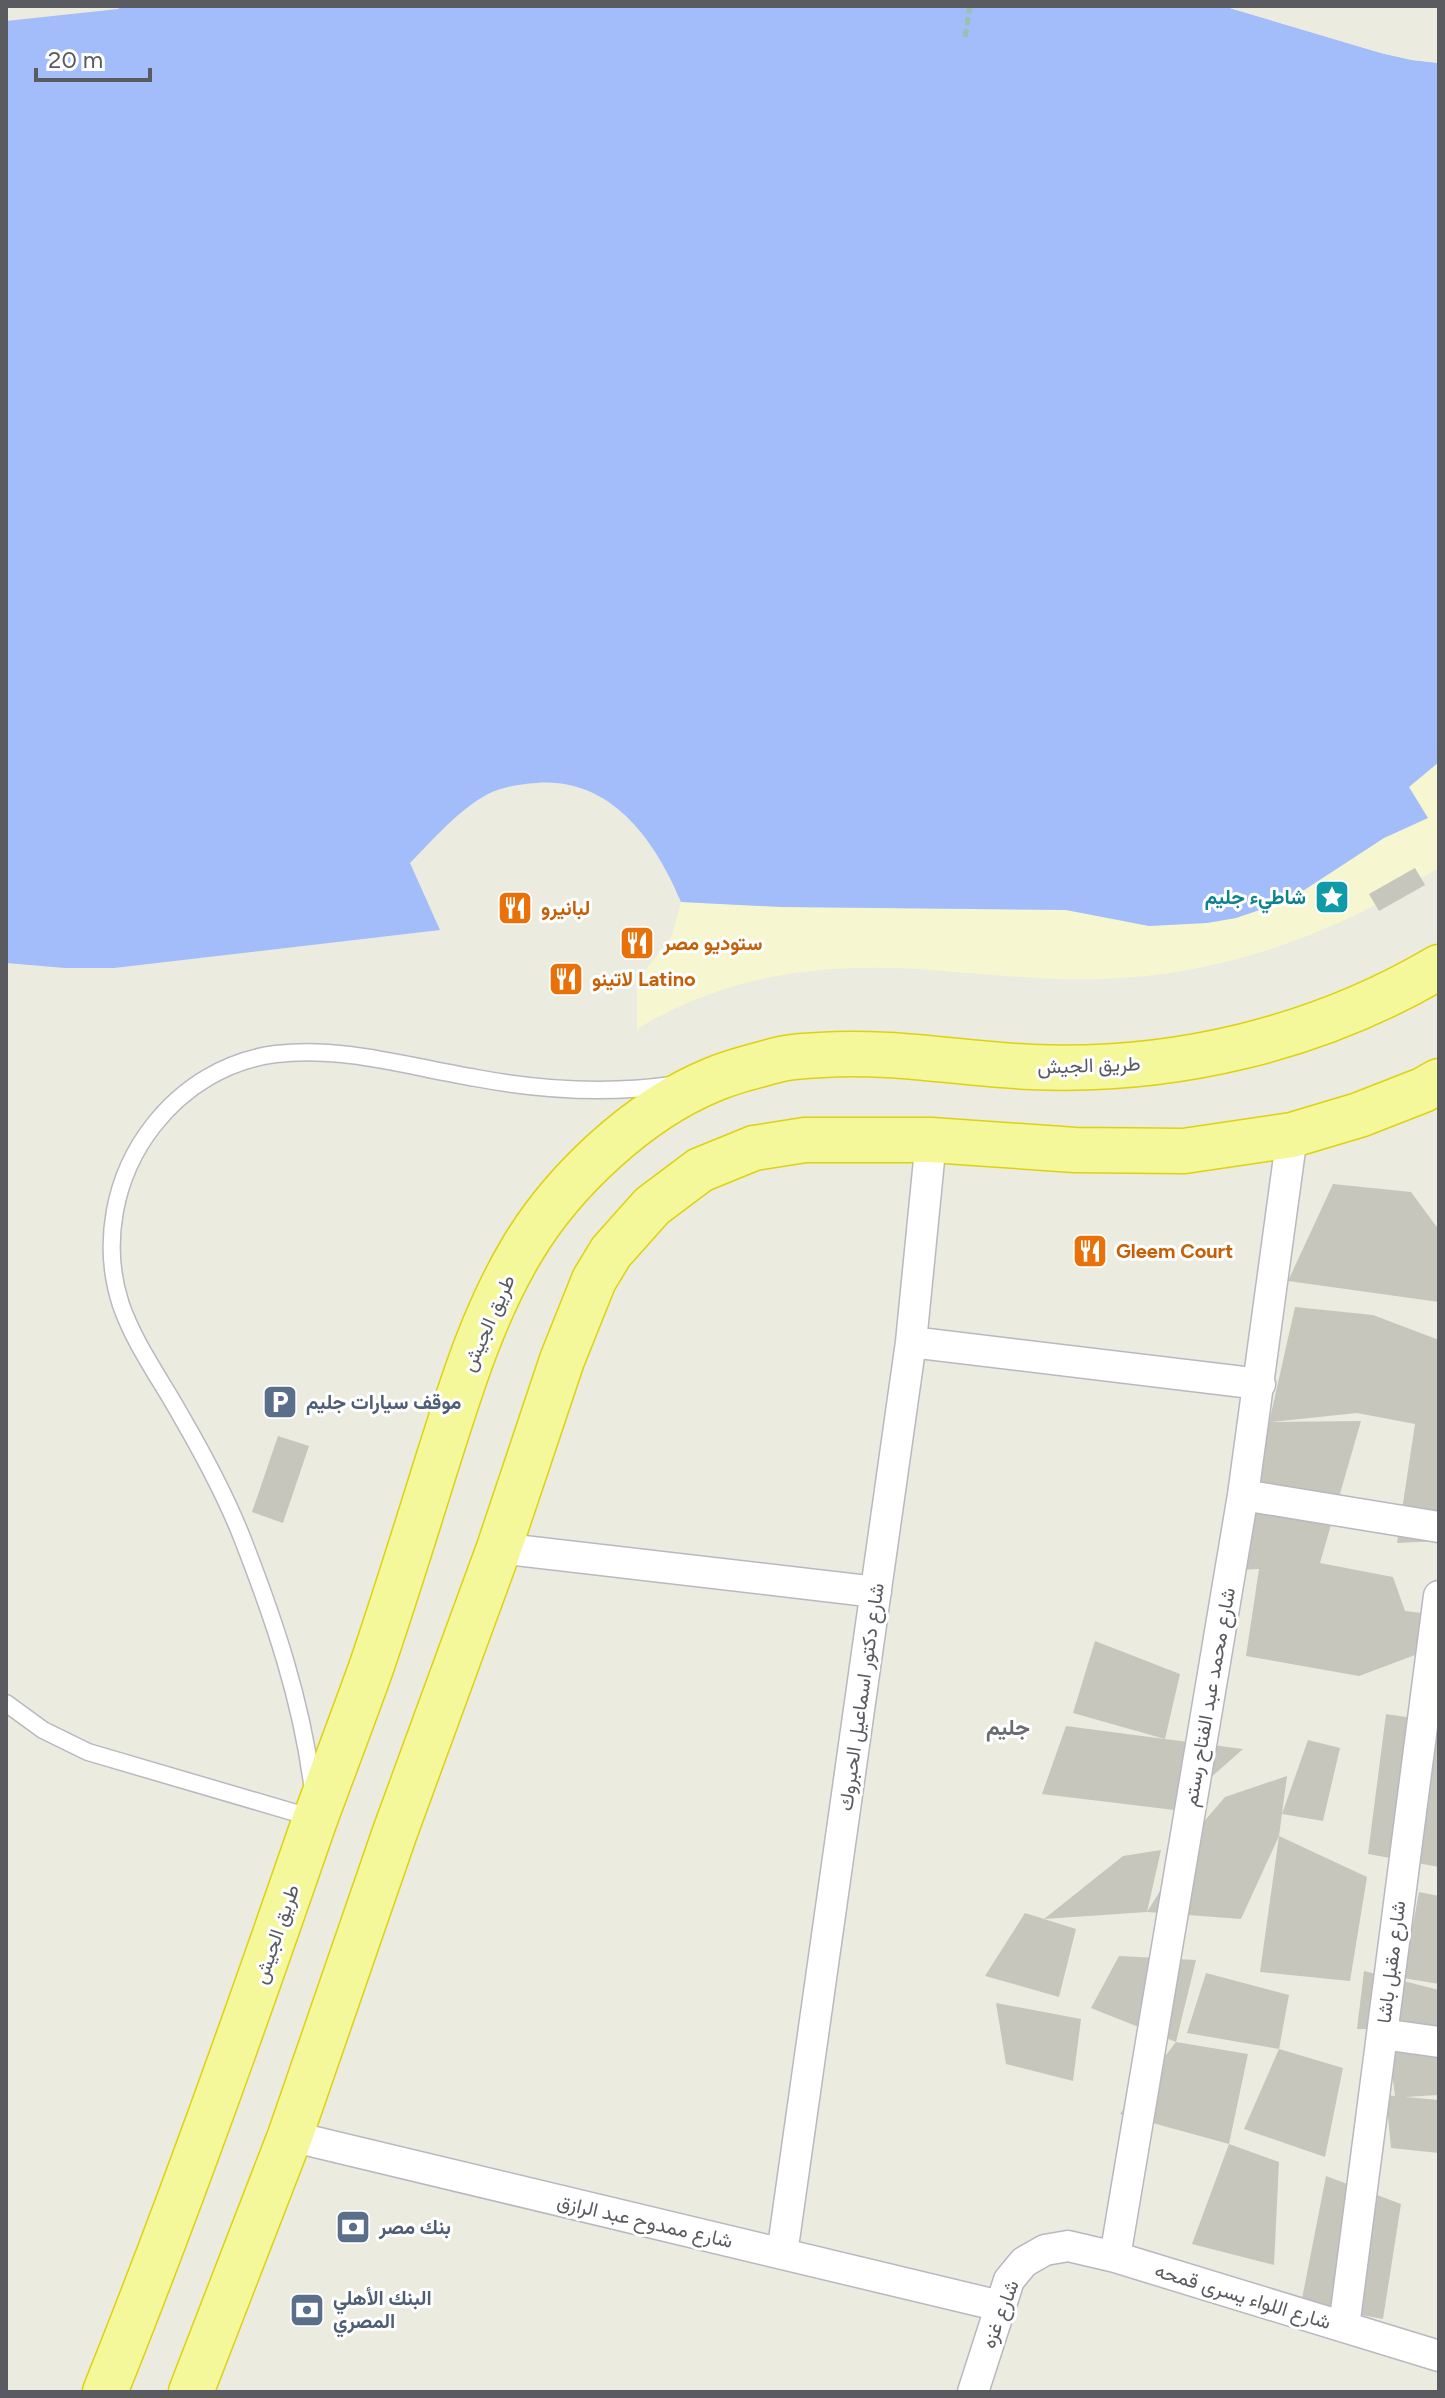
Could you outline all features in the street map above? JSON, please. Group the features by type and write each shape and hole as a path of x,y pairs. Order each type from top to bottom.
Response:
{"highway":[{"name":"طريق الجيش","path":"105,2392 225,2081 370,1669 469,1361 494,1302 524,1246 562,1194 606,1149 657,1110 711,1080 785,1058 861,1052 1031,1067 1128,1066 1223,1052 1317,1025 1405,987 1439,967"},
{"path":"191,2392 290,2136 395,1832 499,1548 562,1360 594,1280 611,1252 652,1206 700,1170 754,1148 805,1140 931,1140 1075,1150 1184,1151 1292,1135 1434,1095"}],"street":[{"name":"شارع محمد عبد الفتاح رستم","path":"1115,2257 1243,1495 1292,1135"},
{"name":"شارع دكتور اسماعيل الحبروك","path":"782,2254 911,1342 931,1140"},
{"path":"911,1342 1260,1384"},
{"path":"1243,1495 1439,1527"},
{"path":"499,1548 876,1592"},
{"name":"شارع مقبل باشا","path":"1344,2327 1439,1596"},
{"path":"1382,2034 1439,2042"},
{"name":"شارع ممدوح عبد الرازق","path":"290,2136 1000,2306"},
{"name":"شارع اللواء يسرى قمحه","path":"1045,2250 1068,2246 1115,2257 1439,2356"},
{"name":"شارع غزه","path":"973,2392 1009,2280 1024,2262 1045,2250"}],"lane":[{"path":"6,1703 43,1730 88,1752 316,1819 301,1722 286,1658 268,1606 228,1507 182,1417 132,1332 114,1276 111,1246 113,1217 131,1160 165,1111 187,1091 240,1062 276,1054 354,1056 536,1087 595,1090 653,1088 711,1080"}],"path":[{"path":"965,37 970,6"}],"sand":[{"name":"شاطيء جليم","path":"1439,762 1439,868 1421,878 1415,868 1369,894 1375,905 1277,947 1209,966 1103,979 1033,978 916,969 806,971 737,985 703,996 637,1029 637,981 672,936 681,902 781,907 1066,910 1149,926 1236,918 1289,900 1384,838 1427,818 1409,787"}],"water":[{"path":"122,6 1223,6 1381,53 1439,63 1439,762 1409,787 1428,818 1384,838 1289,900 1236,918 1149,926 1066,910 781,907 681,902 658,856 627,817 608,802 587,790 563,784 530,783 500,789 477,801 410,863 440,930 114,968 6,963 6,21 118,9"}],"pier":[{"path":"1223,6 1237,6 1413,56 1439,59 1439,63 1381,53"}],"building":[{"path":"1415,868 1425,885 1379,911 1369,894"},
{"path":"1333,1184 1411,1192 1439,1230 1439,1302 1288,1281"},
{"path":"1295,1307 1373,1315 1439,1340 1439,1541 1397,1543 1415,1424 1357,1413 1271,1422 1361,1421 1320,1563 1393,1577 1405,1611 1439,1615 1439,1646 1359,1676 1246,1656 1259,1569 1236,1570"},
{"path":"278,1436 309,1446 283,1523 252,1512"},
{"path":"1095,1641 1180,1674 1165,1739 1073,1713"},
{"path":"1386,1714 1439,1722 1439,1867 1368,1854"},
{"path":"1066,1726 1243,1749 1174,1810 1042,1794"},
{"path":"1308,1740 1340,1748 1323,1821 1282,1814"},
{"path":"1287,1776 1279,1836 1241,1919 1147,1912 1201,1825 1225,1797"},
{"path":"1279,1836 1367,1877 1350,1981 1260,1972"},
{"path":"1161,1850 1147,1912 1044,1919 1123,1856"},
{"path":"1419,1892 1439,1896 1439,1984 1403,1978"},
{"path":"1025,1913 1076,1929 1059,1997 985,1976"},
{"path":"1119,1956 1196,1960 1176,2042 1091,2008"},
{"path":"1364,1971 1439,1990 1439,2030 1357,2029"},
{"path":"1206,1973 1289,1995 1279,2049 1187,2033"},
{"path":"996,2003 1081,2019 1073,2081 1006,2064"},
{"path":"1176,2042 1248,2054 1229,2144 1120,2114"},
{"path":"1279,2049 1343,2068 1325,2157 1244,2129"},
{"path":"1389,2049 1439,2054 1439,2095 1405,2097 1439,2100 1439,2153 1391,2148 1386,2095 1395,2096"},
{"path":"1229,2144 1279,2162 1274,2265 1192,2244"},
{"path":"1326,2176 1401,2204 1383,2319 1301,2304"}],"place":[{"name":"شاطيء جليم","path":"1332,897"},
{"name":"لبانيرو","path":"515,908"},
{"name":"ستوديو مصر","path":"637,943"},
{"name":"لاتينو Latino","path":"566,979"},
{"name":"Gleem Court","path":"1090,1251"},
{"name":"موقف سيارات جليم","path":"280,1402"},
{"name":"بنك مصر","path":"353,2227"},
{"name":"البنك الأهلي المصري","path":"307,2310"}],"district":[{"name":"جليم","path":"1008,1727"}]}
